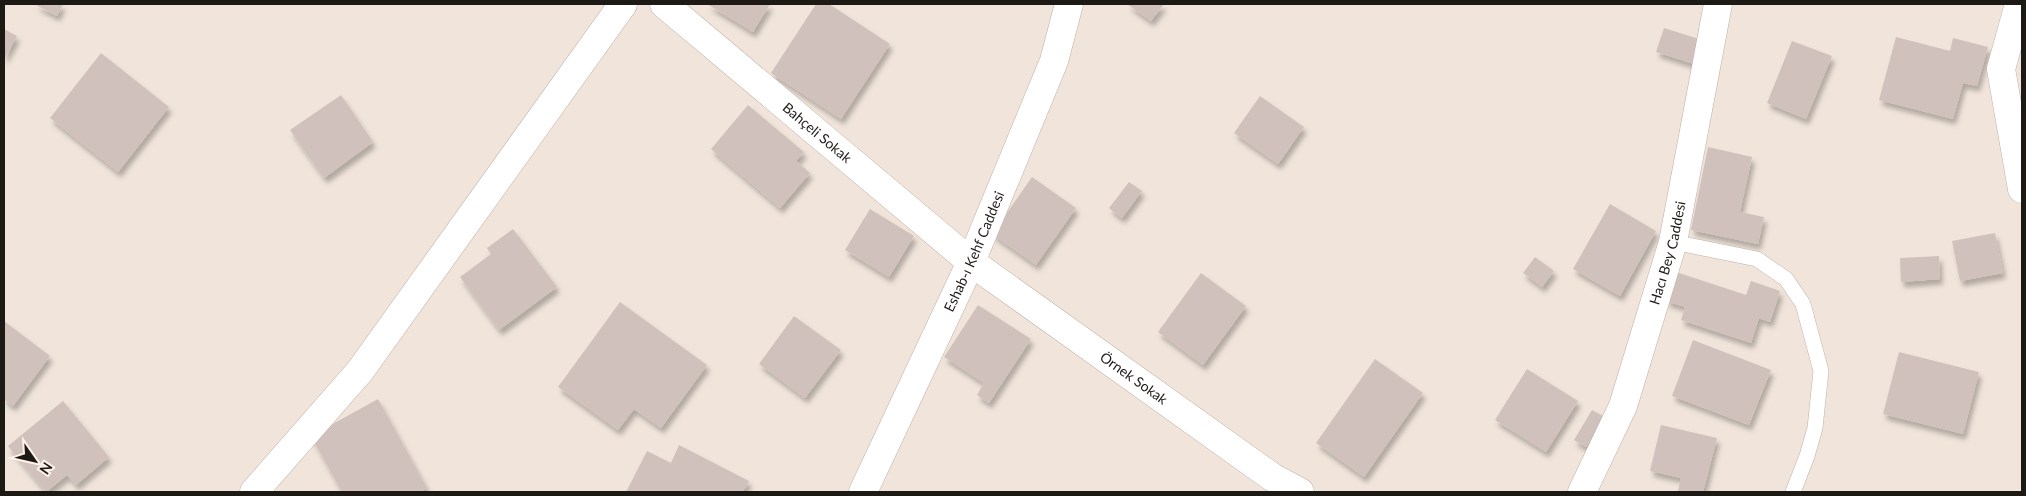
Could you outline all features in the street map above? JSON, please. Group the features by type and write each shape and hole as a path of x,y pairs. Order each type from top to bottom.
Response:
{"street":[{"path":"254,492 360,372 624,4"},
{"name":"Eshab-ı Kehf Caddesi","path":"863,492 971,262 1054,61 1069,4"},
{"name":"Hacı Bey Caddesi","path":"1582,492 1623,406 1673,242 1718,4"},
{"path":"2019,4 2001,69 2022,189"},
{"name":"Bahçeli Sokak","path":"672,6 971,262"},
{"name":"Örnek Sokak","path":"971,262 1268,485 1300,492"}],"lane":[{"path":"1673,242 1757,259 1786,280 1804,304 1821,371 1815,428 1807,456 1793,492"}],"building":[{"path":"34,4 63,4 57,16"},
{"path":"707,4 770,4 753,32"},
{"path":"816,4 829,4 890,44 841,119 771,73"},
{"path":"1127,4 1164,4 1151,21"},
{"path":"1664,28 1702,40 1694,64 1656,52"},
{"path":"4,29 17,36 5,58 4,57"},
{"path":"1896,37 1950,51 1953,38 1988,47 1977,86 1963,83 1953,119 1879,100"},
{"path":"1792,41 1832,56 1806,119 1767,103"},
{"path":"101,53 169,107 118,172 50,118"},
{"path":"341,95 373,142 324,178 290,130"},
{"path":"1260,96 1304,127 1278,164 1234,133"},
{"path":"748,105 804,152 796,161 810,173 780,208 711,149"},
{"path":"1708,147 1752,157 1740,212 1764,217 1758,244 1691,230"},
{"path":"1032,177 1076,208 1036,265 992,234"},
{"path":"1129,182 1142,191 1122,218 1109,208"},
{"path":"1610,204 1656,231 1620,296 1573,269"},
{"path":"870,209 914,236 889,277 845,250"},
{"path":"513,229 557,287 499,330 460,277 491,254 487,248"},
{"path":"1995,233 2003,273 1960,281 1952,241"},
{"path":"1939,256 1940,279 1901,282 1900,258"},
{"path":"1535,257 1554,271 1542,287 1523,273"},
{"path":"1676,272 1746,295 1751,281 1780,291 1770,322 1759,318 1751,343 1681,320 1685,307 1666,301"},
{"path":"1201,273 1246,306 1203,365 1158,332"},
{"path":"620,302 707,365 661,428 634,409 618,430 558,387"},
{"path":"978,305 1031,339 989,403 977,395 984,383 944,357"},
{"path":"794,316 841,350 805,398 759,364"},
{"path":"4,321 50,356 13,406 4,399"},
{"path":"1693,340 1771,370 1749,425 1672,396"},
{"path":"1899,352 1979,372 1963,434 1883,414"},
{"path":"1375,359 1423,393 1364,477 1316,443"},
{"path":"1527,369 1578,401 1546,452 1495,420"},
{"path":"378,399 427,488 420,492 342,492 311,436"},
{"path":"63,401 109,457 76,485 67,475 46,492 8,446"},
{"path":"1592,410 1605,417 1586,447 1574,440"},
{"path":"1661,425 1717,438 1703,492 1678,491 1681,478 1650,471"},
{"path":"679,445 749,481 743,492 626,492 647,451 671,463"}]}
